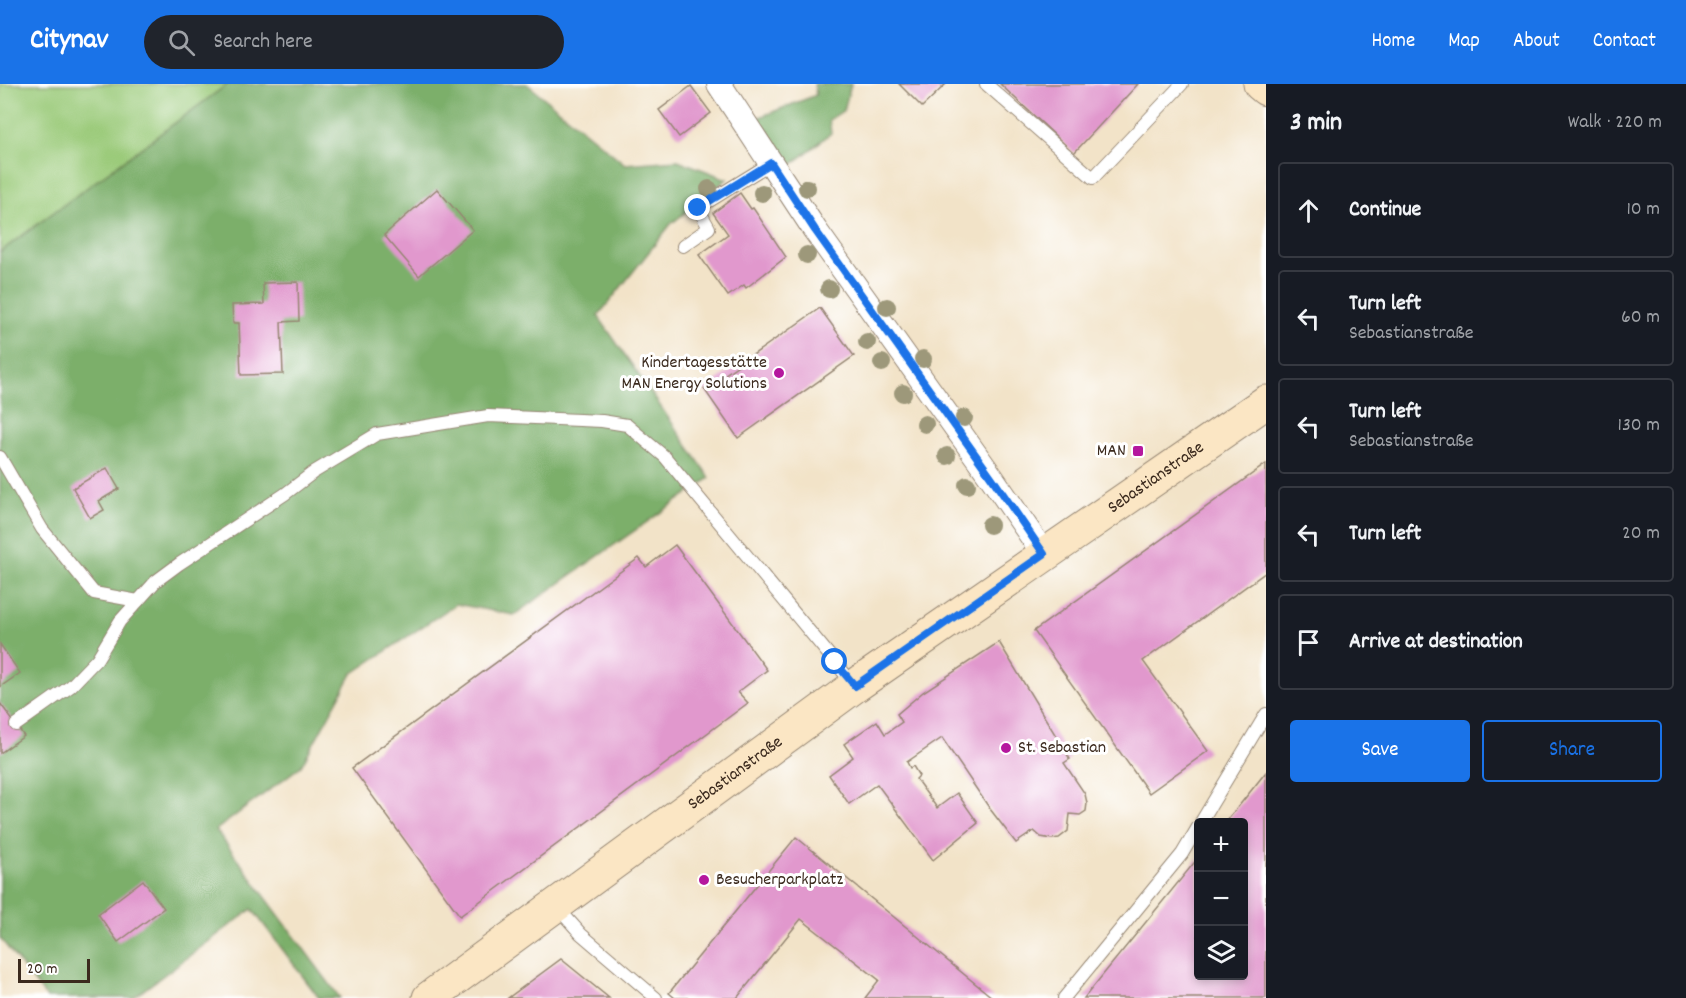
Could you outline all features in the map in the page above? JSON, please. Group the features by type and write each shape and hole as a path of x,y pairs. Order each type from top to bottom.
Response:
{"main road":[{"path":"1260,84 1266,89"},
{"name":"Sebastianstraße","path":"429,998 855,686 1266,402"}],"street":[{"path":"719,84 815,230 1044,554"}],"lane":[{"path":"986,84 1093,178 1182,84"},
{"path":"683,246 709,228 698,208 771,163"},
{"path":"16,725 71,686 97,659 120,621 156,581 314,472 377,434 488,416 602,421 627,425 665,457 855,686"},
{"path":"0,457 42,529 94,592 138,601"},
{"path":"1203,818 1266,714"},
{"path":"1064,998 1182,854 1194,834"},
{"path":"556,905 581,934 656,998"}],"green space":[{"path":"0,84 228,84 0,252"},
{"path":"228,84 527,84 625,164 678,160 727,179 671,224 598,316 710,478 514,615 456,604 352,674 301,766 216,830 340,998 319,998 252,909 133,998 47,998 0,938 0,252"},
{"path":"814,84 851,84 844,110 829,120 831,133 785,170 755,119 816,95"}],"building":[{"path":"899,84 946,84 922,107"},
{"path":"1000,84 1138,84 1074,153"},
{"path":"691,86 711,113 679,137 659,110"},
{"path":"437,189 473,230 419,276 384,235"},
{"path":"740,193 751,209 753,208 786,257 746,288 744,285 728,296 699,255 728,234 713,213"},
{"path":"298,282 299,321 281,322 283,374 241,375 239,323 233,323 232,305 264,304 263,283"},
{"name":"Kindertagesstätte MAN Energy Solutions","path":"820,308 854,356 738,438 704,389"},
{"path":"1266,464 1266,572 1143,661 1208,751 1149,793 1034,631"},
{"path":"107,468 119,489 99,501 104,510 90,518 73,488"},
{"path":"675,545 767,670 738,692 748,703 460,916 352,768 639,558 646,567"},
{"name":"St. Sebastian","path":"999,642 1070,759 1064,763 1085,794 1086,811 1080,815 1070,814 1068,831 1059,838 1041,837 1034,831 1016,843 942,738 907,762 910,768 913,766 919,776 916,779 937,808 957,793 978,823 933,860 877,784 849,804 829,775 853,757 844,744 877,721 885,734 902,722 897,714 923,692"},
{"path":"0,644 20,673 0,687"},
{"path":"0,703 24,736 0,753"},
{"path":"1266,772 1266,998 1084,998 1194,863 1194,980 1248,980 1248,818 1229,818"},
{"path":"796,837 993,998 865,998 879,980 801,919 737,998 675,998 669,993"},
{"path":"143,880 164,908 118,942 98,914"},
{"path":"561,959 609,998 508,998"}],"place":[{"name":"Kindertagesstätte MAN Energy Solutions","path":"779,373"},
{"name":"MAN","path":"1138,451"},
{"name":"St. Sebastian","path":"1006,748"},
{"name":"Besucherparkplatz","path":"704,880"}],"route":[{"path":"698,208 771,163 815,230 1044,554 855,686 835,662"}]}
